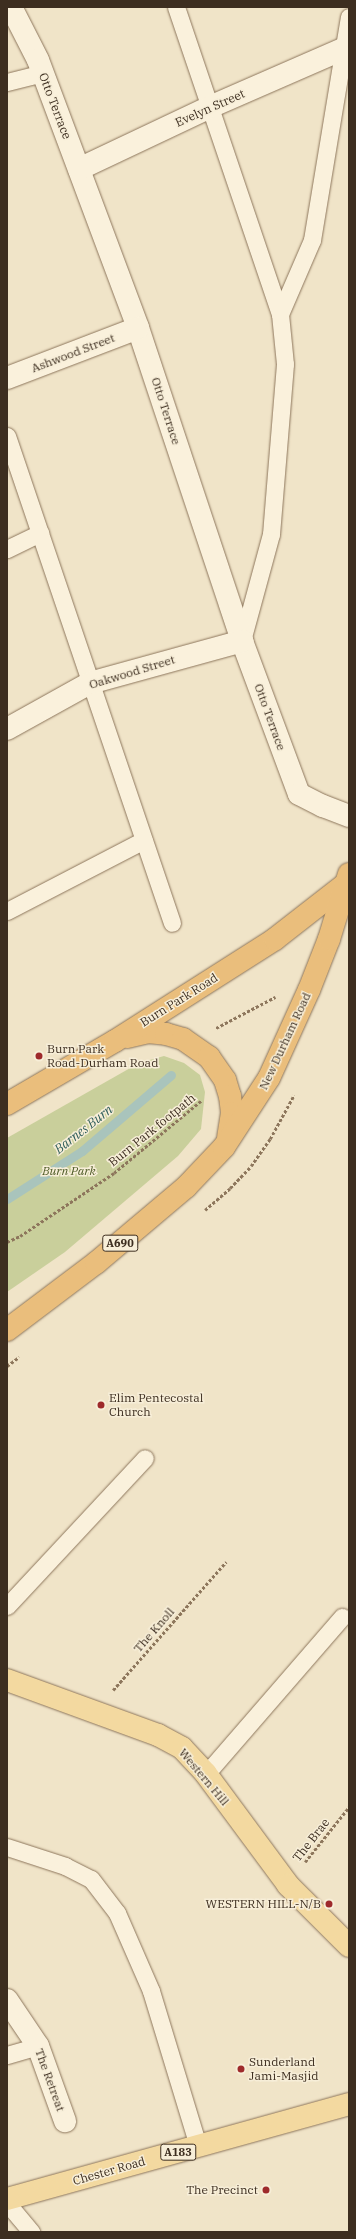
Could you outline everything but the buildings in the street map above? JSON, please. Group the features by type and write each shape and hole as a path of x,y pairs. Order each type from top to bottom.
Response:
{"highway":[{"name":"New Durham Road","path":"7,1330 96,1263 180,1192 224,1147 269,1078 329,939 346,879"},
{"name":"Burn Park Road","path":"7,1104 115,1041 275,939 346,879"},
{"name":"A690","path":"115,1041 131,1035 148,1032 172,1036 198,1048 209,1057 225,1080 230,1096 232,1113 230,1131 224,1147"}],"main road":[{"name":"Western Hill","path":"7,1680 158,1735 182,1748 206,1774 288,1885 349,1946"},
{"name":"Chester Road","path":"7,2199 349,2104"}],"street":[{"name":"Otto Terrace","path":"11,7 43,73 138,328 242,641 299,794 323,806 349,816"},
{"name":"Evelyn Street","path":"79,169 210,108 343,49"},
{"name":"Ashwood Street","path":"7,378 138,328"},
{"name":"Oakwood Street","path":"7,729 90,683 242,641"},
{"name":"The Retreat","path":"7,2000 38,2046 65,2121"}],"lane":[{"path":"176,7 280,314 285,364 271,534 242,641"},
{"path":"280,314 312,240 349,17"},
{"path":"7,82 43,73"},
{"path":"7,436 172,923"},
{"path":"7,549 40,532"},
{"path":"7,911 144,840"},
{"path":"7,1606 145,1458"},
{"path":"206,1774 342,1617"},
{"path":"7,1847 65,1866 91,1879 117,1913 151,1991 198,2146"},
{"path":"7,2055 38,2046"},
{"path":"7,2203 31,2232"}],"path":[{"path":"198,1048 212,1030 279,994 303,1002"},
{"name":"Burn Park footpath","path":"7,1242 20,1236 114,1173 225,1080"},
{"name":"The Knoll","path":"95,1711 226,1562"},
{"name":"The Brae","path":"288,1885 349,1807"}],"green space":[{"name":"Burn Park","path":"164,1056 184,1063 200,1075 205,1092 201,1129 178,1156 65,1252 7,1292 7,1138 139,1063"}],"waterway":[{"name":"Barnes Burn","path":"7,1199 82,1151 171,1075"}],"place":[{"name":"Burn Park Road-Durham Road","path":"39,1056"},
{"name":"Elim Pentecostal Church","path":"101,1405"},
{"name":"WESTERN HILL-N/B","path":"329,1904"},
{"name":"Sunderland Jami-Masjid","path":"241,2069"},
{"name":"The Precinct","path":"266,2190"}]}
